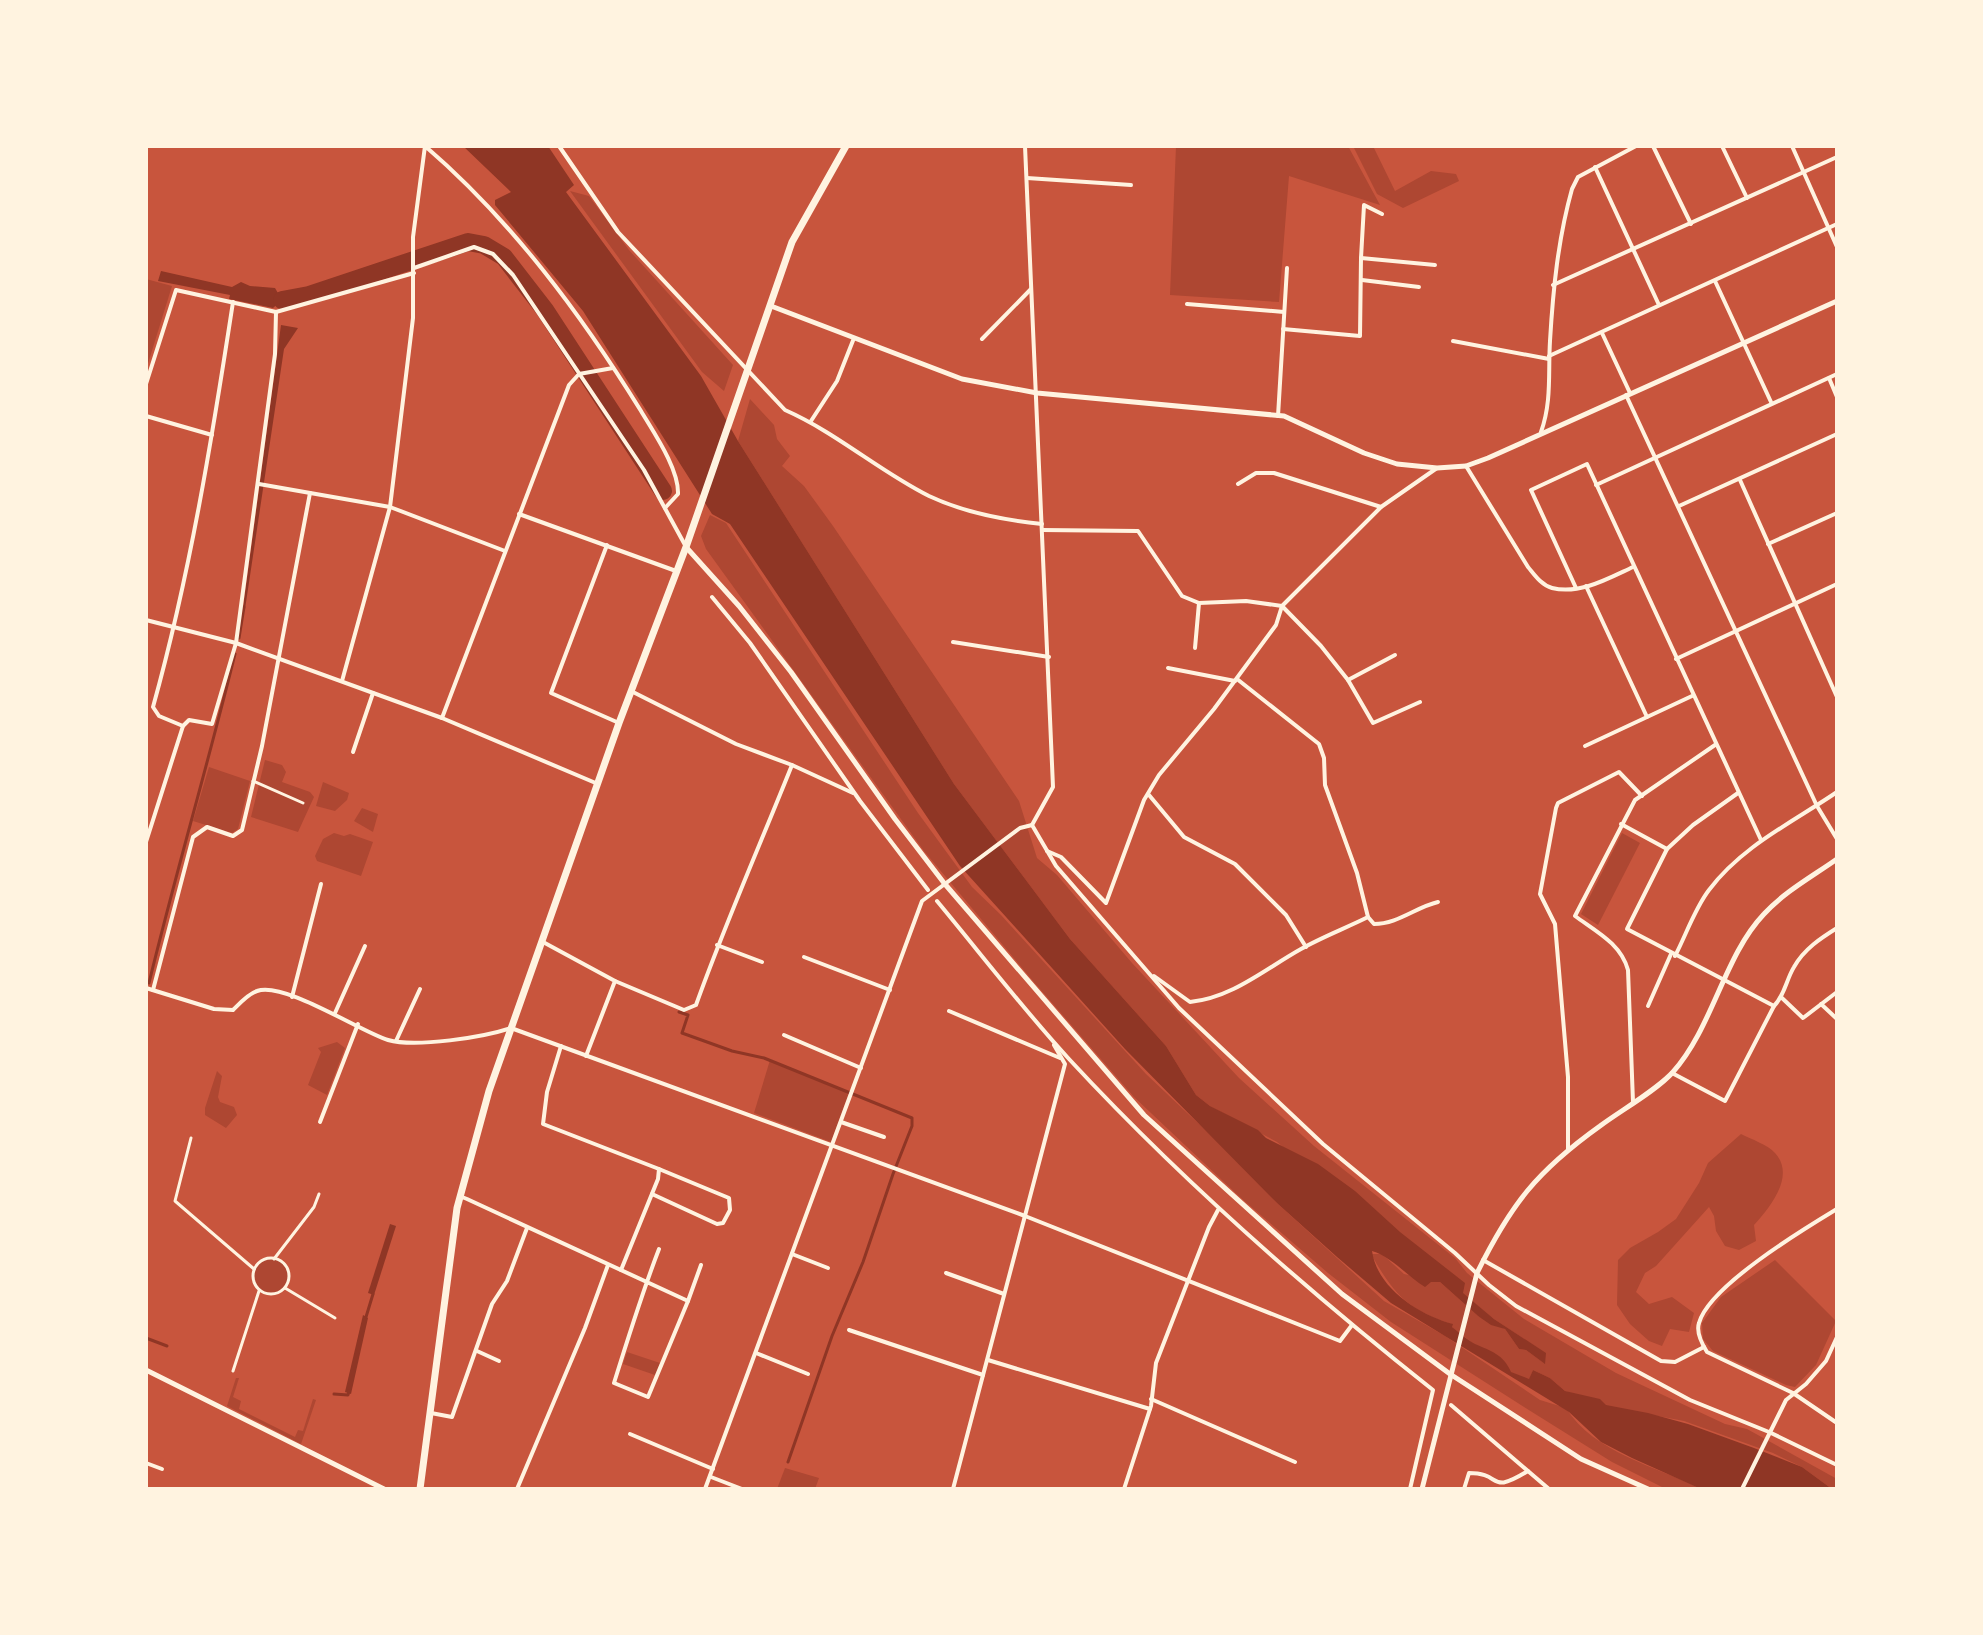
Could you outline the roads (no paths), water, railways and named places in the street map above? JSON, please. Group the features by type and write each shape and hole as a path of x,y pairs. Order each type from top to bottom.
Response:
{"main road":[{"path":"420,1489 460,1196 478,1126 792,242 846,146"}],"street":[{"path":"342,681 390,507 413,318 413,237 425,146 508,227 563,294 614,368 660,443 678,486 678,494 665,508"},
{"path":"559,146 618,232 785,410 811,421 928,495 999,520 1042,524"},
{"path":"705,1489 922,901 1020,828 1032,825 1053,787 1025,146"},
{"path":"1541,432 1550,394 1553,285 1572,189 1578,177 1636,146"},
{"path":"1653,146 1691,224"},
{"path":"1722,146 1747,198"},
{"path":"1792,146 1837,247"},
{"path":"1553,285 1837,157"},
{"path":"1595,167 1659,305"},
{"path":"1027,178 1131,185"},
{"path":"1283,329 1360,336 1364,205 1382,214"},
{"path":"1453,341 1549,358 1589,336 1602,333 1837,224"},
{"path":"146,384 176,290 276,312 414,271 474,247 493,254 513,275 644,470 686,547 739,606 791,672 944,883 1144,1115 1342,1294 1450,1374 1581,1459 1648,1489"},
{"path":"1361,258 1435,265"},
{"path":"1278,416 1287,268"},
{"path":"1361,280 1419,287"},
{"path":"1715,281 1772,403"},
{"path":"982,339 1032,288"},
{"path":"771,306 962,379 1037,393 1278,416 1397,464 1437,468 1466,466 1837,301"},
{"path":"183,726 159,716 153,707 175,628 212,435 233,302"},
{"path":"1187,304 1284,312"},
{"path":"146,842 183,726 189,720 212,724 236,643 275,354 276,312"},
{"path":"1602,333 1735,630 1817,806 1837,839"},
{"path":"811,421 837,381 854,338"},
{"path":"442,718 569,385 579,374 614,368"},
{"path":"1596,485 1837,374"},
{"path":"1829,378 1837,397"},
{"path":"146,416 212,435"},
{"path":"1679,506 1837,434"},
{"path":"1576,588 1531,490 1587,464 1761,840"},
{"path":"1466,466 1534,574 1552,588 1586,586 1633,567"},
{"path":"1047,851 1061,857 1106,903 1148,794 1159,775 1236,680 1276,625 1282,606 1381,507 1437,468"},
{"path":"1238,484 1256,473 1274,473 1381,507"},
{"path":"1740,480 1837,697"},
{"path":"259,484 390,507 505,551"},
{"path":"153,990 193,837 207,827 233,836 242,830 310,493"},
{"path":"1768,544 1837,513"},
{"path":"519,514 676,571"},
{"path":"1042,530 1138,531 1182,596 1199,603 1246,601 1282,606 1321,646 1348,680 1373,723 1420,702"},
{"path":"607,545 551,693 619,723"},
{"path":"1676,659 1837,584"},
{"path":"1586,586 1647,717"},
{"path":"712,597 750,643 855,794 928,890"},
{"path":"1195,648 1199,603"},
{"path":"146,620 236,643 342,681 442,718 598,784"},
{"path":"953,642 1049,657"},
{"path":"1348,680 1395,655"},
{"path":"1168,668 1236,680 1319,744 1324,758 1325,785 1357,873 1368,917 1374,924 1387,924 1423,905 1438,902"},
{"path":"631,691 736,744 855,794"},
{"path":"353,752 373,693"},
{"path":"1585,746 1693,695"},
{"path":"1633,1102 1626,960 1611,942 1575,916 1635,800 1715,745"},
{"path":"541,942 615,981 684,1010 696,1005 717,945 743,890 792,765"},
{"path":"1568,1149 1568,1063 1555,924 1540,894 1556,808 1558,803 1619,772 1642,796"},
{"path":"253,781 303,803"},
{"path":"1648,1006 1707,892 1723,873 1761,840 1837,792"},
{"path":"1738,793 1693,825 1667,849 1627,929 1774,1006"},
{"path":"1148,794 1184,837 1235,864 1286,915 1306,947"},
{"path":"1621,824 1667,849"},
{"path":"1032,825 1056,866 1179,1008 1323,1144 1516,1306 1690,1400 1769,1432 1837,1465"},
{"path":"1422,1489 1474,1282 1514,1206 1550,1164 1672,1073 1694,1042 1750,932 1764,914 1837,859"},
{"path":"292,997 321,884"},
{"path":"937,901 1048,1035 1218,1210 1435,1392 1410,1489"},
{"path":"1147,971 1190,1002 1206,1001 1227,993 1306,947 1368,917"},
{"path":"1672,1073 1725,1101 1802,955 1837,928"},
{"path":"717,945 762,962"},
{"path":"335,1013 365,946"},
{"path":"804,957 890,990"},
{"path":"586,1056 615,981"},
{"path":"146,988 214,1009 233,1010 254,991 267,988 335,1013 388,1040 396,1041 422,1043 511,1028 1025,1216 1340,1341 1352,1325"},
{"path":"396,1041 420,989"},
{"path":"1782,998 1803,1018 1837,992"},
{"path":"1821,1004 1837,1019"},
{"path":"949,1011 1062,1059"},
{"path":"320,1122 358,1024"},
{"path":"784,1035 861,1068"},
{"path":"953,1489 1065,1064 1048,1035"},
{"path":"561,1046 547,1092 543,1124 729,1198 730,1210 723,1223 717,1224 652,1194"},
{"path":"841,1122 884,1137"},
{"path":"191,1138 175,1201 254,1269"},
{"path":"621,1270 658,1179 659,1169"},
{"path":"274,1259 314,1207 319,1194"},
{"path":"460,1196 688,1301"},
{"path":"1837,1209 1780,1245 1723,1289 1699,1321 1698,1329 1704,1347 1721,1359 1793,1393 1837,1423"},
{"path":"1124,1489 1150,1409 1156,1363 1218,1210"},
{"path":"431,1413 452,1417 492,1304 507,1281 527,1227"},
{"path":"659,1249 614,1383 648,1397 701,1265"},
{"path":"792,1254 828,1268"},
{"path":"274,1259 287,1268 289,1278 285,1288 271,1295 259,1290 253,1282 254,1269 262,1260 274,1259"},
{"path":"1483,1260 1661,1361 1675,1362 1704,1347"},
{"path":"517,1489 585,1328 608,1264"},
{"path":"946,1273 1004,1294"},
{"path":"285,1288 335,1318"},
{"path":"233,1371 259,1290"},
{"path":"849,1330 983,1375"},
{"path":"1742,1489 1786,1400 1806,1384 1826,1361 1837,1337"},
{"path":"477,1351 499,1361"},
{"path":"756,1353 808,1374"},
{"path":"987,1360 1150,1409"},
{"path":"146,1370 384,1489"},
{"path":"1151,1399 1295,1462"},
{"path":"1451,1405 1549,1489"},
{"path":"630,1434 713,1469"},
{"path":"146,1463 162,1469"},
{"path":"1464,1489 1469,1473 1483,1473 1498,1484 1508,1484 1528,1471"},
{"path":"710,1476 742,1489"}],"waterway":[{"path":"282,300 309,295 468,242 484,245 504,257 545,310 663,491"},
{"path":"239,638 244,607"},
{"path":"149,983 235,654"},
{"path":"679,1012 688,1015 682,1033 732,1051 764,1058 912,1118 912,1126 863,1262 832,1336 788,1462"},
{"path":"366,1317 373,1294"},
{"path":"146,1338 167,1346"},
{"path":"334,1394 348,1395 349,1391"}]}
